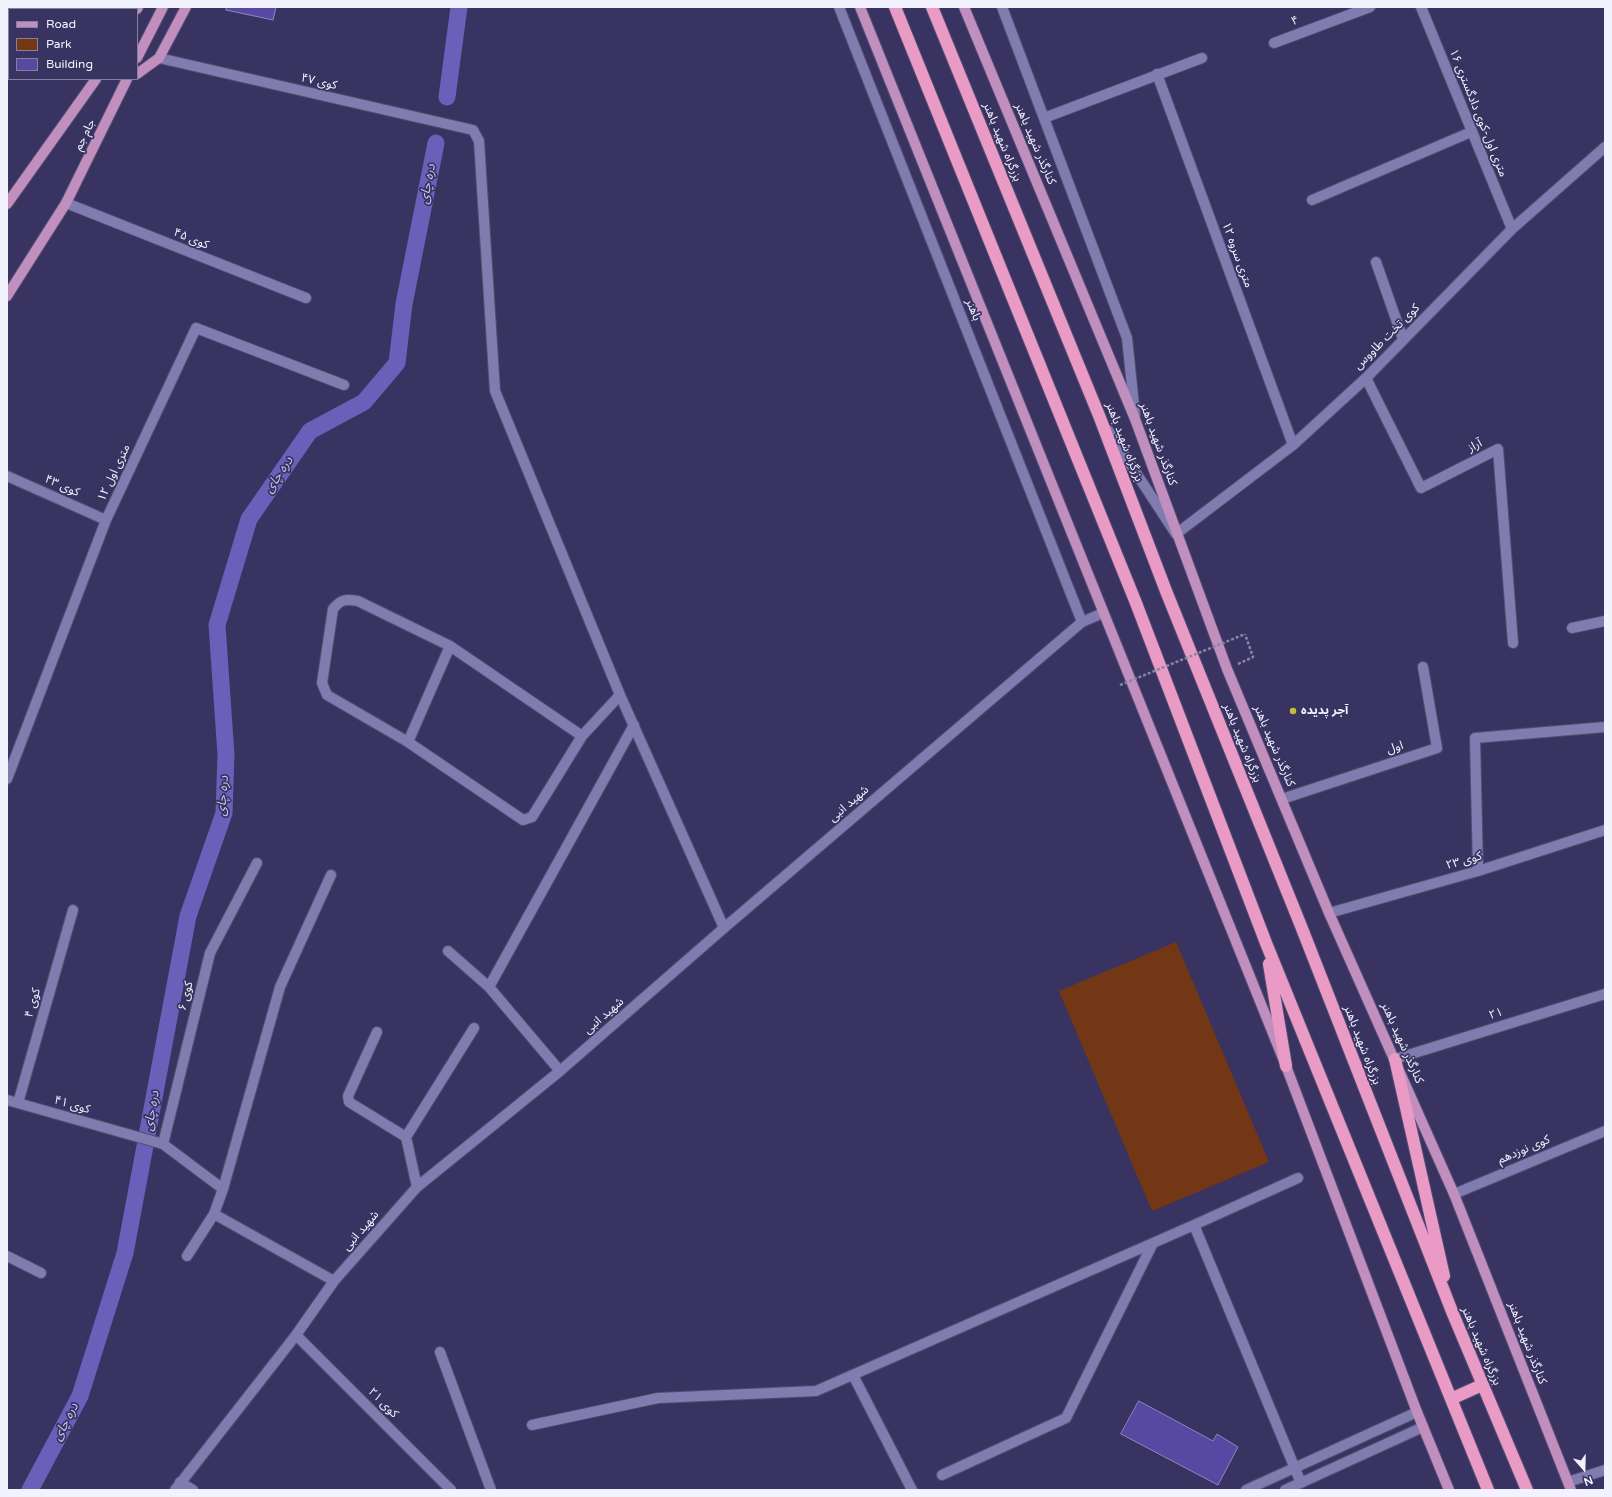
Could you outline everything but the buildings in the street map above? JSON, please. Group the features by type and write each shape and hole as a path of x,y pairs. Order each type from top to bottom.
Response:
{"highway":[{"path":"895,7 1136,602 1266,943 1488,1490"},
{"name":"بزرگراه شهید باهنر","path":"932,7 1100,418 1166,591 1301,926 1453,1314 1527,1490"},
{"path":"1266,943 1286,1066"},
{"path":"1395,1059 1453,1314"},
{"path":"1451,1398 1482,1385"}],"main road":[{"path":"138,56 163,7"},
{"path":"138,73 159,58 186,7"},
{"path":"860,7 1286,1066 1417,1412 1449,1490"},
{"name":"کنارگذر شهید باهنر","path":"964,7 1136,419 1176,534 1227,669 1329,913 1454,1194 1569,1486"},
{"path":"7,204 95,80"},
{"name":"جام جم","path":"7,296 66,203 127,80"}],"street":[{"name":"باهنر","path":"838,7 1082,622"},
{"path":"1002,7 1127,338 1136,419"},
{"name":"۴","path":"1274,43 1370,7"},
{"name":"۱۶ متری اول-کوی دادگستری","path":"1421,7 1512,229"},
{"name":"کوی ۴۷","path":"159,58 473,130 479,141 495,391 620,695"},
{"path":"1044,118 1202,58"},
{"name":"۱۲ متری سروه","path":"1157,74 1293,446"},
{"path":"1312,200 1471,132"},
{"name":"کوی تخت طاووس","path":"1176,534 1293,446 1366,378 1512,229 1605,147"},
{"name":"کوی ۴۵","path":"66,203 306,298"},
{"path":"1376,262 1404,339"},
{"name":"۱۲ متری اول","path":"7,779 106,520 196,328 344,385"},
{"name":"آراز","path":"1366,378 1421,488 1498,449 1514,643"},
{"path":"1100,418 1176,534"},
{"name":"کوی ۴۳","path":"7,476 106,520"},
{"path":"582,736 450,646 358,601 345,599 338,602 333,609 322,683 327,695 408,742 523,820 532,817 582,736 620,695 724,928"},
{"name":"شهید انبی","path":"177,1486 296,1335 334,1281 417,1187 560,1071 724,928 1082,622 1103,613"},
{"path":"1572,628 1605,621"},
{"path":"408,742 450,646"},
{"name":"اول","path":"1282,799 1438,748 1423,667"},
{"path":"489,987 634,725"},
{"path":"1478,871 1475,738 1605,727"},
{"name":"کوی ۲۳","path":"1329,913 1478,871 1605,830"},
{"name":"کوی ۶","path":"163,1144 210,953 257,863"},
{"path":"187,1256 214,1214 223,1189 280,987 331,875"},
{"name":"کوی ۴","path":"18,1103 73,910"},
{"path":"448,951 489,987 560,1071"},
{"name":"۲۱","path":"1395,1059 1605,994"},
{"path":"417,1187 406,1137 474,1028"},
{"path":"377,1032 348,1096 349,1102 406,1137"},
{"name":"کوی ۴۱","path":"7,1100 163,1144"},
{"name":"کوی نوزدهم","path":"1454,1194 1605,1131"},
{"path":"163,1144 223,1189"},
{"path":"532,1425 658,1398 816,1391 1154,1243 1298,1178"},
{"path":"214,1214 334,1281"},
{"path":"1194,1225 1301,1483"},
{"path":"942,1475 1066,1418 1154,1243"},
{"path":"7,1256 41,1273"},
{"name":"کوی ۲۱","path":"296,1335 451,1490"},
{"path":"440,1352 491,1490"},
{"path":"853,1375 912,1490"},
{"path":"1246,1490 1417,1412"},
{"path":"1285,1490 1423,1427"},
{"path":"1569,1486 1605,1470"},
{"path":"177,1486 193,1490"}],"path":[{"path":"1120,685 1245,634 1252,657"}],"green space":[{"path":"1176,942 1269,1162 1152,1211 1059,991"}],"waterway":[{"name":"دره چای","path":"447,97 459,7"},
{"name":"دره چای","path":"30,1490 80,1396 125,1253 188,916 224,813 226,755 217,625 249,519 310,431 364,402 397,363 404,304 436,143"}],"place":[{"name":"آجر پدیده","path":"1293,711"}]}
